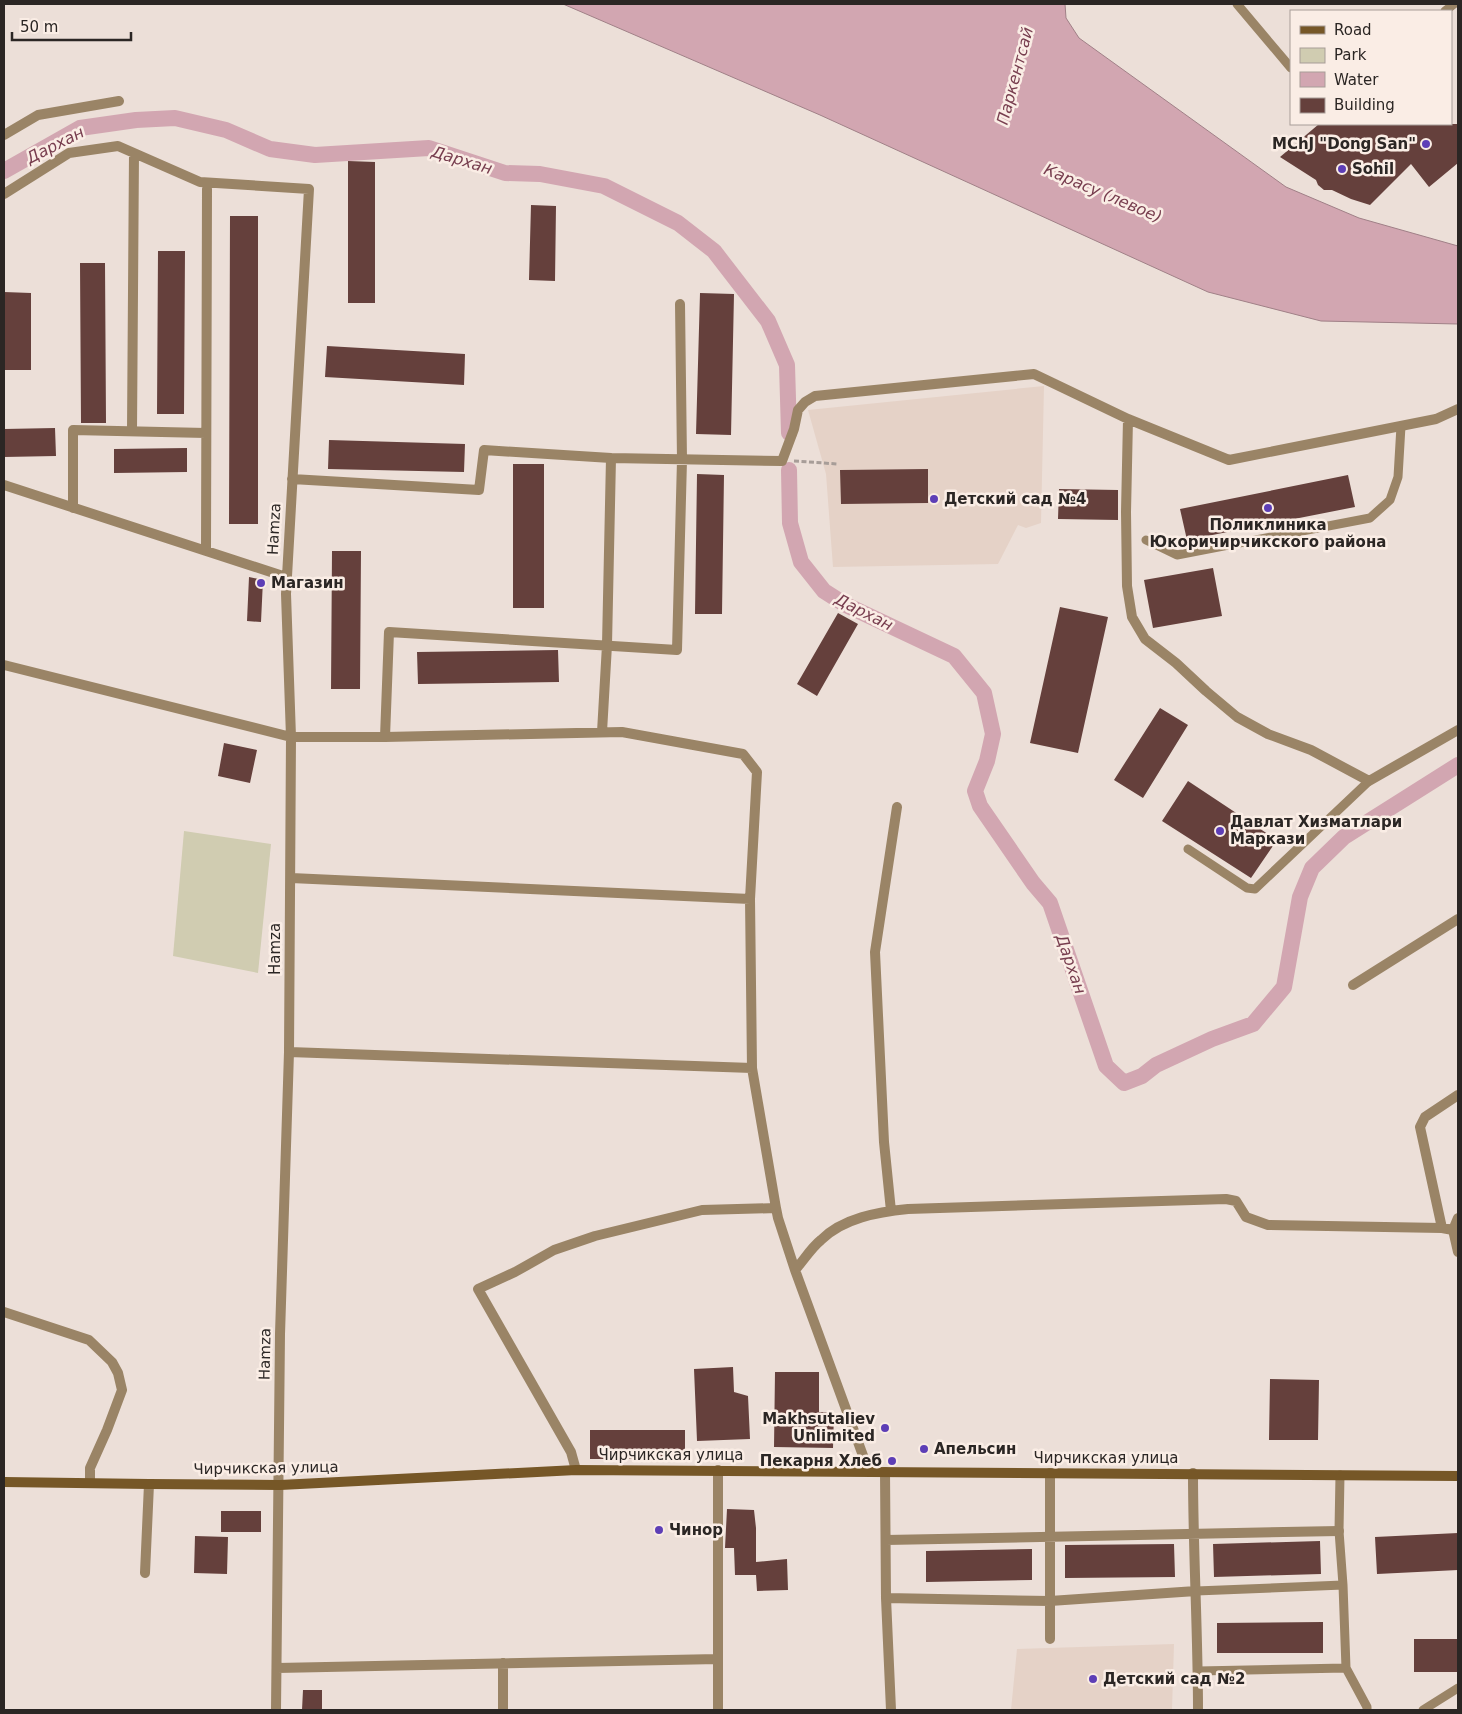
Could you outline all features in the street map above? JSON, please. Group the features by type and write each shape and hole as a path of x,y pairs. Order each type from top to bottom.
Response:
{"main road":[{"name":"Чирчикская улица","path":"4,1482 280,1484 576,1470 1458,1476"}],"street":[{"path":"4,135 38,115 119,101"},
{"path":"4,194 69,153 118,146 134,153 132,431"},
{"name":"Hamza","path":"134,153 200,182 309,189 286,577 291,737 290,1052 280,1334 280,1484 276,1710"},
{"path":"206,551 207,189"},
{"path":"385,737 389,632 677,650 682,460 680,304"},
{"path":"292,479 479,490 484,450 611,458 782,461 794,429 798,410 805,402 815,396 1034,374 1128,419 1229,460 1436,419 1458,409"},
{"path":"1128,419 1127,586 1132,618 1144,639 1176,663 1206,692 1237,716 1268,734 1311,750 1369,781 1458,730"},
{"path":"73,508 73,430 206,433"},
{"path":"605,732 611,458"},
{"path":"4,485 286,577"},
{"path":"4,665 291,737 622,732 743,754 757,772 750,899 752,1068 776,1208 796,1270 870,1472"},
{"path":"891,1211 884,1142 875,952 897,807"},
{"path":"291,878 750,899"},
{"path":"1353,986 1458,919"},
{"path":"290,1052 752,1068"},
{"path":"1442,1228 1420,1127 1425,1117 1458,1095"},
{"path":"796,1270 820,1240 836,1228 861,1217 918,1208 1226,1199 1236,1201 1246,1217 1268,1225 1442,1228 1454,1230"},
{"path":"576,1470 571,1452 478,1289 515,1272 554,1250 595,1236 702,1210 776,1208"},
{"path":"1458,1218 1454,1230 1458,1252"},
{"path":"4,1312 89,1340 108,1357 118,1373 122,1390 90,1468 90,1483"},
{"path":"718,1470 718,1710"},
{"path":"885,1472 886,1598 891,1710"},
{"path":"1050,1473 1050,1639"},
{"path":"1194,1473 1193,1535 1198,1710"},
{"path":"145,1573 149,1484"},
{"path":"886,1540 1339,1531"},
{"path":"886,1598 1050,1601 1196,1591"},
{"path":"276,1668 718,1660"},
{"path":"503,1664 504,1710"}],"lane":[{"path":"1237,4 1290,67"},
{"path":"1146,540 1177,555 1370,518 1390,500 1398,478 1401,426"},
{"path":"1188,849 1247,888 1255,889 1369,781"},
{"path":"1340,1475 1339,1531 1346,1668 1367,1707 1366,1710"},
{"path":"1196,1591 1343,1585"},
{"path":"1198,1671 1346,1668"},
{"path":"1423,1710 1458,1688"}],"path":[{"path":"782,461 838,464"}],"shaded area":[{"name":"Детский сад №4","path":"1044,386 1041,523 1026,528 1018,525 998,564 833,567 826,474 808,410"},
{"name":"Детский сад №2","path":"1174,1644 1172,1710 1011,1710 1017,1649"}],"green space":[{"path":"184,831 271,844 258,973 173,956"}],"water":[{"path":"563,4 1065,4 1066,18 1079,38 1286,187 1359,218 1458,246 1458,324 1321,321 1208,292 820,115"}],"building":[{"path":"1458,124 1458,163 1429,187 1411,164 1370,205 1332,190 1324,190 1318,185 1316,180 1280,157 1318,125"},
{"path":"348,161 375,162 375,303 348,303"},
{"path":"531,205 556,206 555,281 529,280"},
{"path":"230,216 258,216 258,524 229,524"},
{"path":"158,251 185,251 184,414 157,414"},
{"path":"80,263 105,263 106,423 81,423"},
{"path":"4,292 31,293 31,370 4,370"},
{"path":"700,293 734,294 731,435 696,434"},
{"path":"327,346 465,354 464,385 325,377"},
{"path":"55,428 56,456 4,457 4,429"},
{"path":"329,440 465,444 464,472 328,469"},
{"path":"187,448 187,472 114,473 114,449"},
{"path":"513,464 544,464 544,608 513,608"},
{"path":"928,469 928,503 841,504 840,470"},
{"path":"697,474 724,475 722,614 695,614"},
{"name":"Поликлиника Юкоричирчикского района","path":"1348,475 1355,507 1187,540 1180,509"},
{"path":"1059,489 1118,490 1118,520 1058,519"},
{"path":"332,551 361,551 360,689 331,689"},
{"path":"1213,568 1222,616 1153,628 1144,580"},
{"path":"249,577 263,580 261,622 247,621"},
{"path":"1060,607 1108,617 1078,753 1030,743"},
{"path":"838,613 858,624 817,696 797,684"},
{"path":"558,650 559,682 418,684 417,652"},
{"path":"1160,708 1188,725 1143,798 1114,780"},
{"path":"224,743 257,750 250,783 218,776"},
{"name":"Давлат Хизматлари Маркази","path":"1188,781 1277,840 1251,878 1162,821"},
{"path":"733,1367 734,1392 748,1396 750,1439 697,1441 694,1369"},
{"path":"775,1372 819,1372 819,1412 834,1412 833,1448 774,1447"},
{"path":"1270,1379 1319,1380 1318,1440 1269,1440"},
{"path":"590,1430 685,1430 685,1459 590,1459"},
{"path":"727,1509 754,1510 756,1562 787,1559 788,1590 757,1591 756,1575 735,1575 734,1548 725,1548"},
{"path":"221,1511 261,1511 261,1532 221,1532"},
{"path":"1458,1533 1458,1570 1377,1574 1375,1537"},
{"path":"195,1536 228,1537 227,1574 194,1573"},
{"path":"1320,1541 1321,1574 1214,1577 1213,1544"},
{"path":"1174,1544 1175,1577 1065,1578 1065,1545"},
{"path":"1032,1549 1032,1580 926,1582 926,1551"},
{"path":"1323,1622 1323,1653 1217,1653 1217,1623"},
{"path":"1414,1639 1458,1639 1458,1672 1414,1672"},
{"path":"303,1690 322,1690 322,1710 302,1710"}],"waterway":[{"name":"Дархан","path":"4,171 80,128 136,120 175,118 226,130 270,149 315,155 429,148 505,173 540,174 604,186 678,223 714,251 768,321 787,365 789,433"},
{"name":"Дархан","path":"789,470 790,523 801,562 824,591 846,605 954,656 984,693 993,734 987,761 975,791 980,806 1033,883 1050,903 1106,1066 1124,1083 1142,1076 1156,1065 1212,1039 1253,1024 1284,987 1300,897 1312,868 1344,837 1458,765"}],"place":[{"name":"MChJ \"Dong San\"","path":"1426,144"},
{"name":"Sohil","path":"1342,169"},
{"name":"Детский сад №4","path":"934,499"},
{"name":"Поликлиника Юкоричирчикского района","path":"1268,508"},
{"name":"Магазин","path":"261,583"},
{"name":"Давлат Хизматлари Маркази","path":"1220,831"},
{"name":"Makhsutaliev Unlimited","path":"885,1428"},
{"name":"Апельсин","path":"924,1449"},
{"name":"Пекарня Хлеб","path":"892,1461"},
{"name":"Чинор","path":"659,1530"},
{"name":"Детский сад №2","path":"1093,1679"}],"water label":[{"name":"Паркентсай","path":"1015,76"},
{"name":"Карасу (левое)","path":"1103,193"}]}
